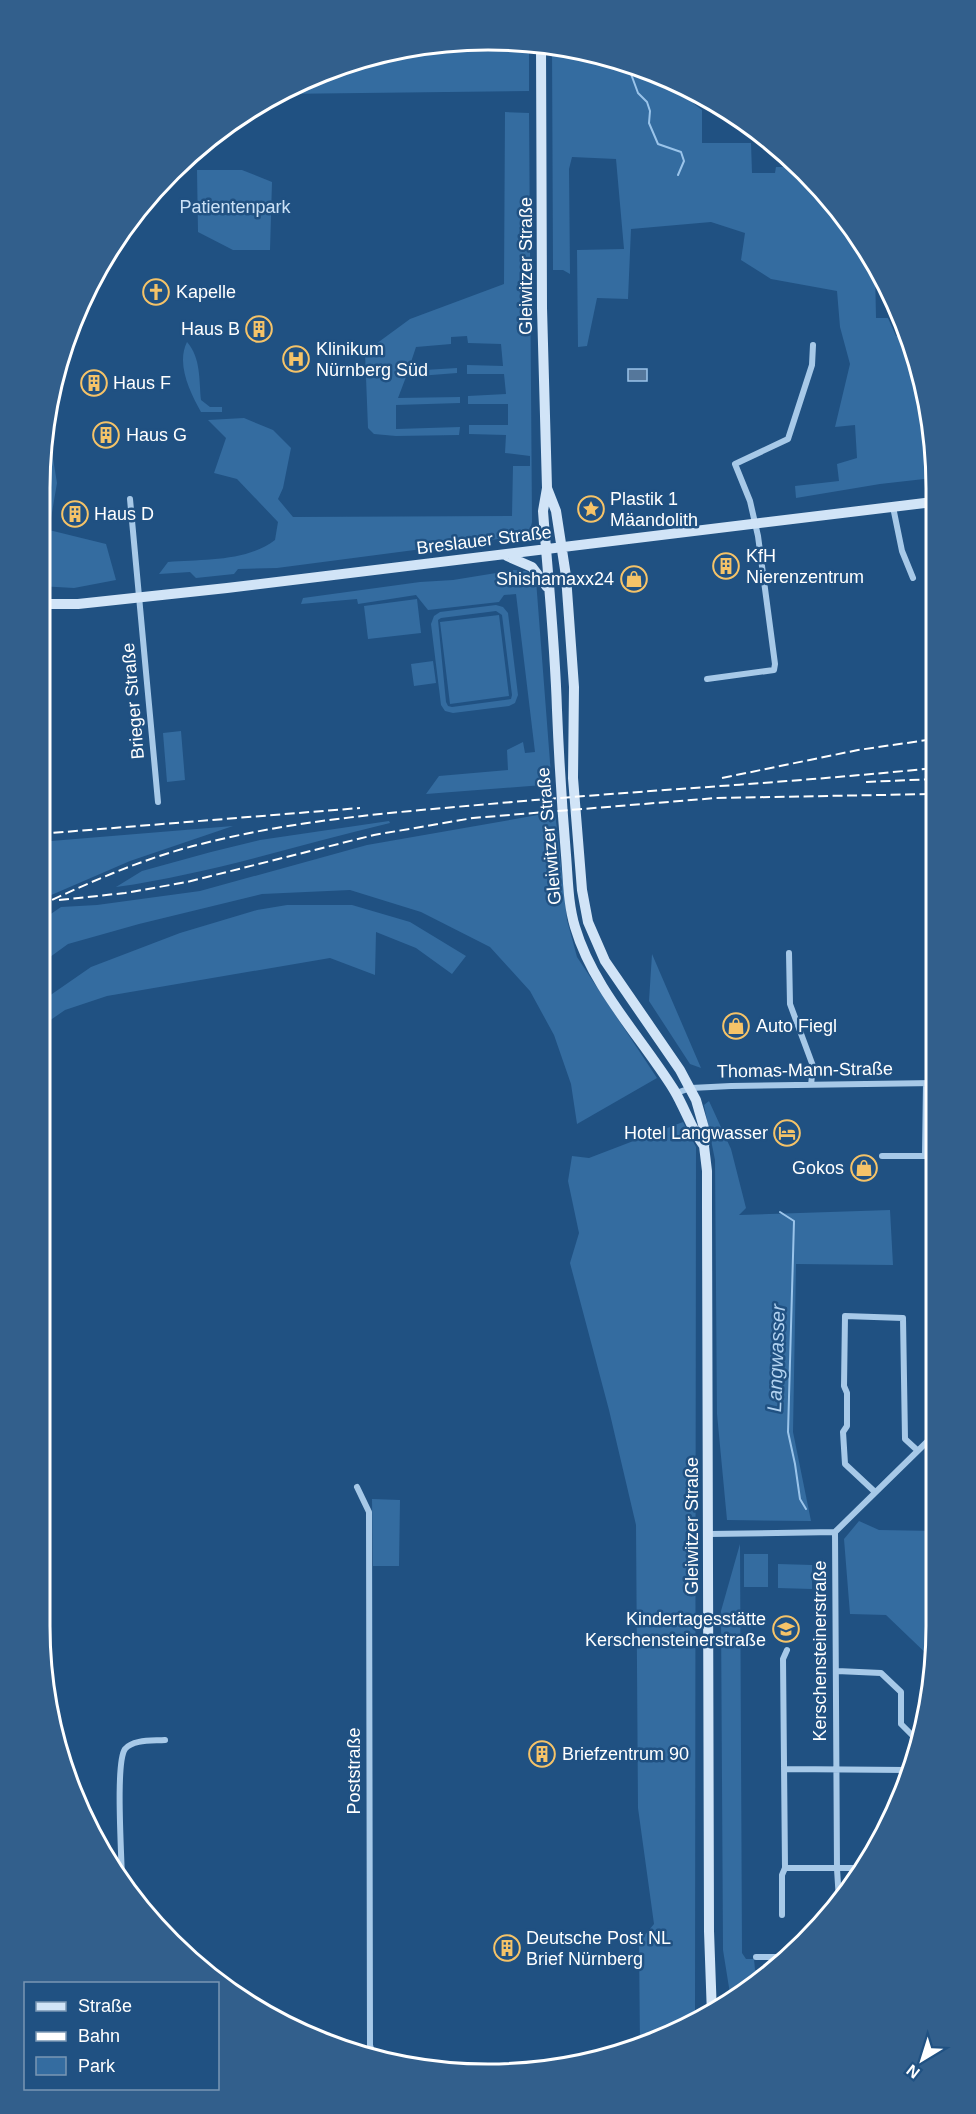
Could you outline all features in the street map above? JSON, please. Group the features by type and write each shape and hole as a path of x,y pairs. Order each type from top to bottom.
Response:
{"main road":[{"name":"Gleiwitzer Straße","path":"541,53 542,308 547,488 543,510 557,702 559,777 573,921 583,949 597,975 676,1093 697,1137 704,1146"},
{"name":"Gleiwitzer Straße","path":"547,488 556,511 562,546 574,687 574,788 586,916 604,961 674,1060 690,1088 706,1135 704,1146 709,1534 709,1909 712,2003"},
{"name":"Breslauer Straße","path":"50,604 78,604 505,556 546,548 926,503"},
{"path":"505,556 534,568 549,590"}],"street":[{"path":"707,679 774,670 755,522 746,490 735,464 788,439 812,364 813,345"},
{"name":"Brieger Straße","path":"130,499 158,802"},
{"path":"893,507 902,551 913,578"},
{"path":"789,953 790,1004 813,1066 811,1084"},
{"path":"882,1156 925,1156 926,1083"},
{"name":"Thomas-Mann-Straße","path":"676,1093 690,1088 926,1083"},
{"path":"875,1492 844,1464 843,1432 847,1426 847,1393 844,1386 844,1316 903,1318 906,1439 917,1450"},
{"path":"709,1534 835,1532 926,1442"},
{"name":"Poststraße","path":"357,1487 369,1512 371,2049"},
{"name":"Kerschensteinerstraße","path":"835,1532 838,1890"},
{"name":"Kerschensteinerstraße","path":"782,1915 782,1875 785,1868 783,1659 788,1650"},
{"path":"837,1671 881,1672 901,1692 901,1724 913,1736"},
{"path":"122,1868 120,1801 122,1758 125,1749 133,1743 165,1740"},
{"path":"784,1769 902,1770"},
{"path":"785,1868 854,1868"},
{"path":"756,1957 776,1957"}],"green space":[{"path":"459,50 529,51 529,91 297,94 375,64"},
{"path":"552,54 601,64 629,73 693,101 702,110 702,143 751,143 752,173 775,173 776,167 786,167 818,199 853,244 875,283 876,318 888,318 896,336 899,336 912,375 923,431 926,479 796,498 795,486 839,481 837,464 857,458 855,425 835,427 850,364 840,327 837,291 771,279 741,260 745,233 711,222 631,229 628,299 597,298 587,346 578,347 577,250 624,249 616,159 572,157 569,169 570,274 563,270 553,270"},
{"path":"505,112 529,113 532,522 529,535 277,568 238,569 234,574 196,578 190,572 159,574 168,562 238,556 264,547 275,540 278,522 237,479 214,473 226,438 208,420 244,418 273,430 291,448 283,488 278,499 293,517 512,516 513,466 530,466 530,456 505,453 506,435 469,434 469,425 508,425 508,404 468,404 468,396 506,394 504,374 467,374 467,365 503,366 501,344 468,343 467,336 451,337 451,344 416,347 408,371 457,368 457,373 406,377 398,398 460,397 460,403 396,405 396,429 460,427 459,435 374,434 368,428 365,352 410,319 504,284"},
{"name":"Patientenpark","path":"197,170 242,170 272,182 270,250 233,250 198,232"},
{"path":"187,342 197,362 201,400 210,407 222,407 222,412 201,412 197,404 184,369 183,359"},
{"path":"51,448 57,483 50,524"},
{"path":"50,530 106,544 116,580 74,588 50,587"},
{"path":"514,570 526,571 536,580 551,775 543,785 426,794 439,776 508,770 507,750 523,742 525,753 535,752 516,594 504,595 499,602 428,610 416,595 358,604 357,599 301,604 303,598 420,582 453,580"},
{"path":"417,599 421,633 368,639 364,606"},
{"path":"496,605 503,607 508,613 518,695 515,703 509,706 453,713 445,711 441,705 431,624 434,616 440,612","holes":["496,611 502,615 511,699 448,706 438,620"]},
{"path":"499,615 509,696 450,704 440,622"},
{"path":"433,661 436,683 414,686 411,664"},
{"path":"181,731 185,780 167,782 163,733"},
{"path":"555,812 567,920 577,957 657,1078 577,1124 571,1084 554,1035 530,991 490,947 421,912 350,890 262,894 68,944 50,957 50,914 61,907 97,905 200,891 367,845"},
{"path":"389,821 390,823 219,867 116,887 142,871 260,840"},
{"path":"233,826 130,861 50,896 50,841"},
{"path":"287,905 352,905 410,922 466,956 452,974 416,948 376,932 375,975 330,958 107,996 65,1010 50,1020 50,995 91,967 180,933 257,910"},
{"path":"652,954 701,1068 690,1064 649,1001"},
{"path":"709,1101 731,1149 746,1208 739,1215 890,1210 893,1265 796,1264 793,1432 811,1521 727,1520 717,1414 715,1160 704,1105"},
{"path":"683,1122 696,1147 695,2012 640,2037 639,1942 654,1924 638,1808 636,1525 609,1410 570,1263 579,1233 568,1181 572,1156 589,1158"},
{"path":"372,1499 400,1500 399,1566 373,1566"},
{"path":"859,1521 879,1530 926,1531 926,1653 886,1615 850,1614 844,1539"},
{"path":"740,1544 742,1953 746,1959 754,1959 755,1970 760,1970 730,1992 723,1950 721,1611"},
{"path":"744,1554 768,1554 768,1587 744,1587"},
{"path":"778,1564 812,1565 812,1589 778,1588"}],"shaded area":[{"path":"628,369 647,369 647,381 628,381"}],"waterway":[{"path":"631,74 638,93 647,102 650,111 649,123 658,144 681,152 684,161 678,175"},
{"name":"Langwasser","path":"780,1212 794,1221 788,1432 800,1499 806,1509"}],"railway":[{"path":"722,778 858,750 926,740"},
{"path":"50,901 156,857 235,836 310,823 463,806 926,769"},
{"path":"866,782 926,779"},
{"path":"59,900 125,893 187,882 374,835 473,818 716,798 926,794"},
{"path":"50,833 360,808"}],"place":[{"name":"Kapelle","path":"156,292"},
{"name":"Haus B","path":"259,329"},
{"name":"Klinikum Nürnberg Süd","path":"296,359"},
{"name":"Haus F","path":"94,383"},
{"name":"Haus G","path":"106,435"},
{"name":"Plastik 1 Mäandolith","path":"591,509"},
{"name":"Haus D","path":"75,514"},
{"name":"KfH Nierenzentrum","path":"726,566"},
{"name":"Shishamaxx24","path":"634,579"},
{"name":"Auto Fiegl","path":"736,1026"},
{"name":"Hotel Langwasser","path":"787,1133"},
{"name":"Gokos","path":"864,1168"},
{"name":"Kindertagesstätte Kerschensteinerstraße","path":"786,1629"},
{"name":"Briefzentrum 90","path":"542,1754"},
{"name":"Deutsche Post NL Brief Nürnberg","path":"507,1948"}]}
